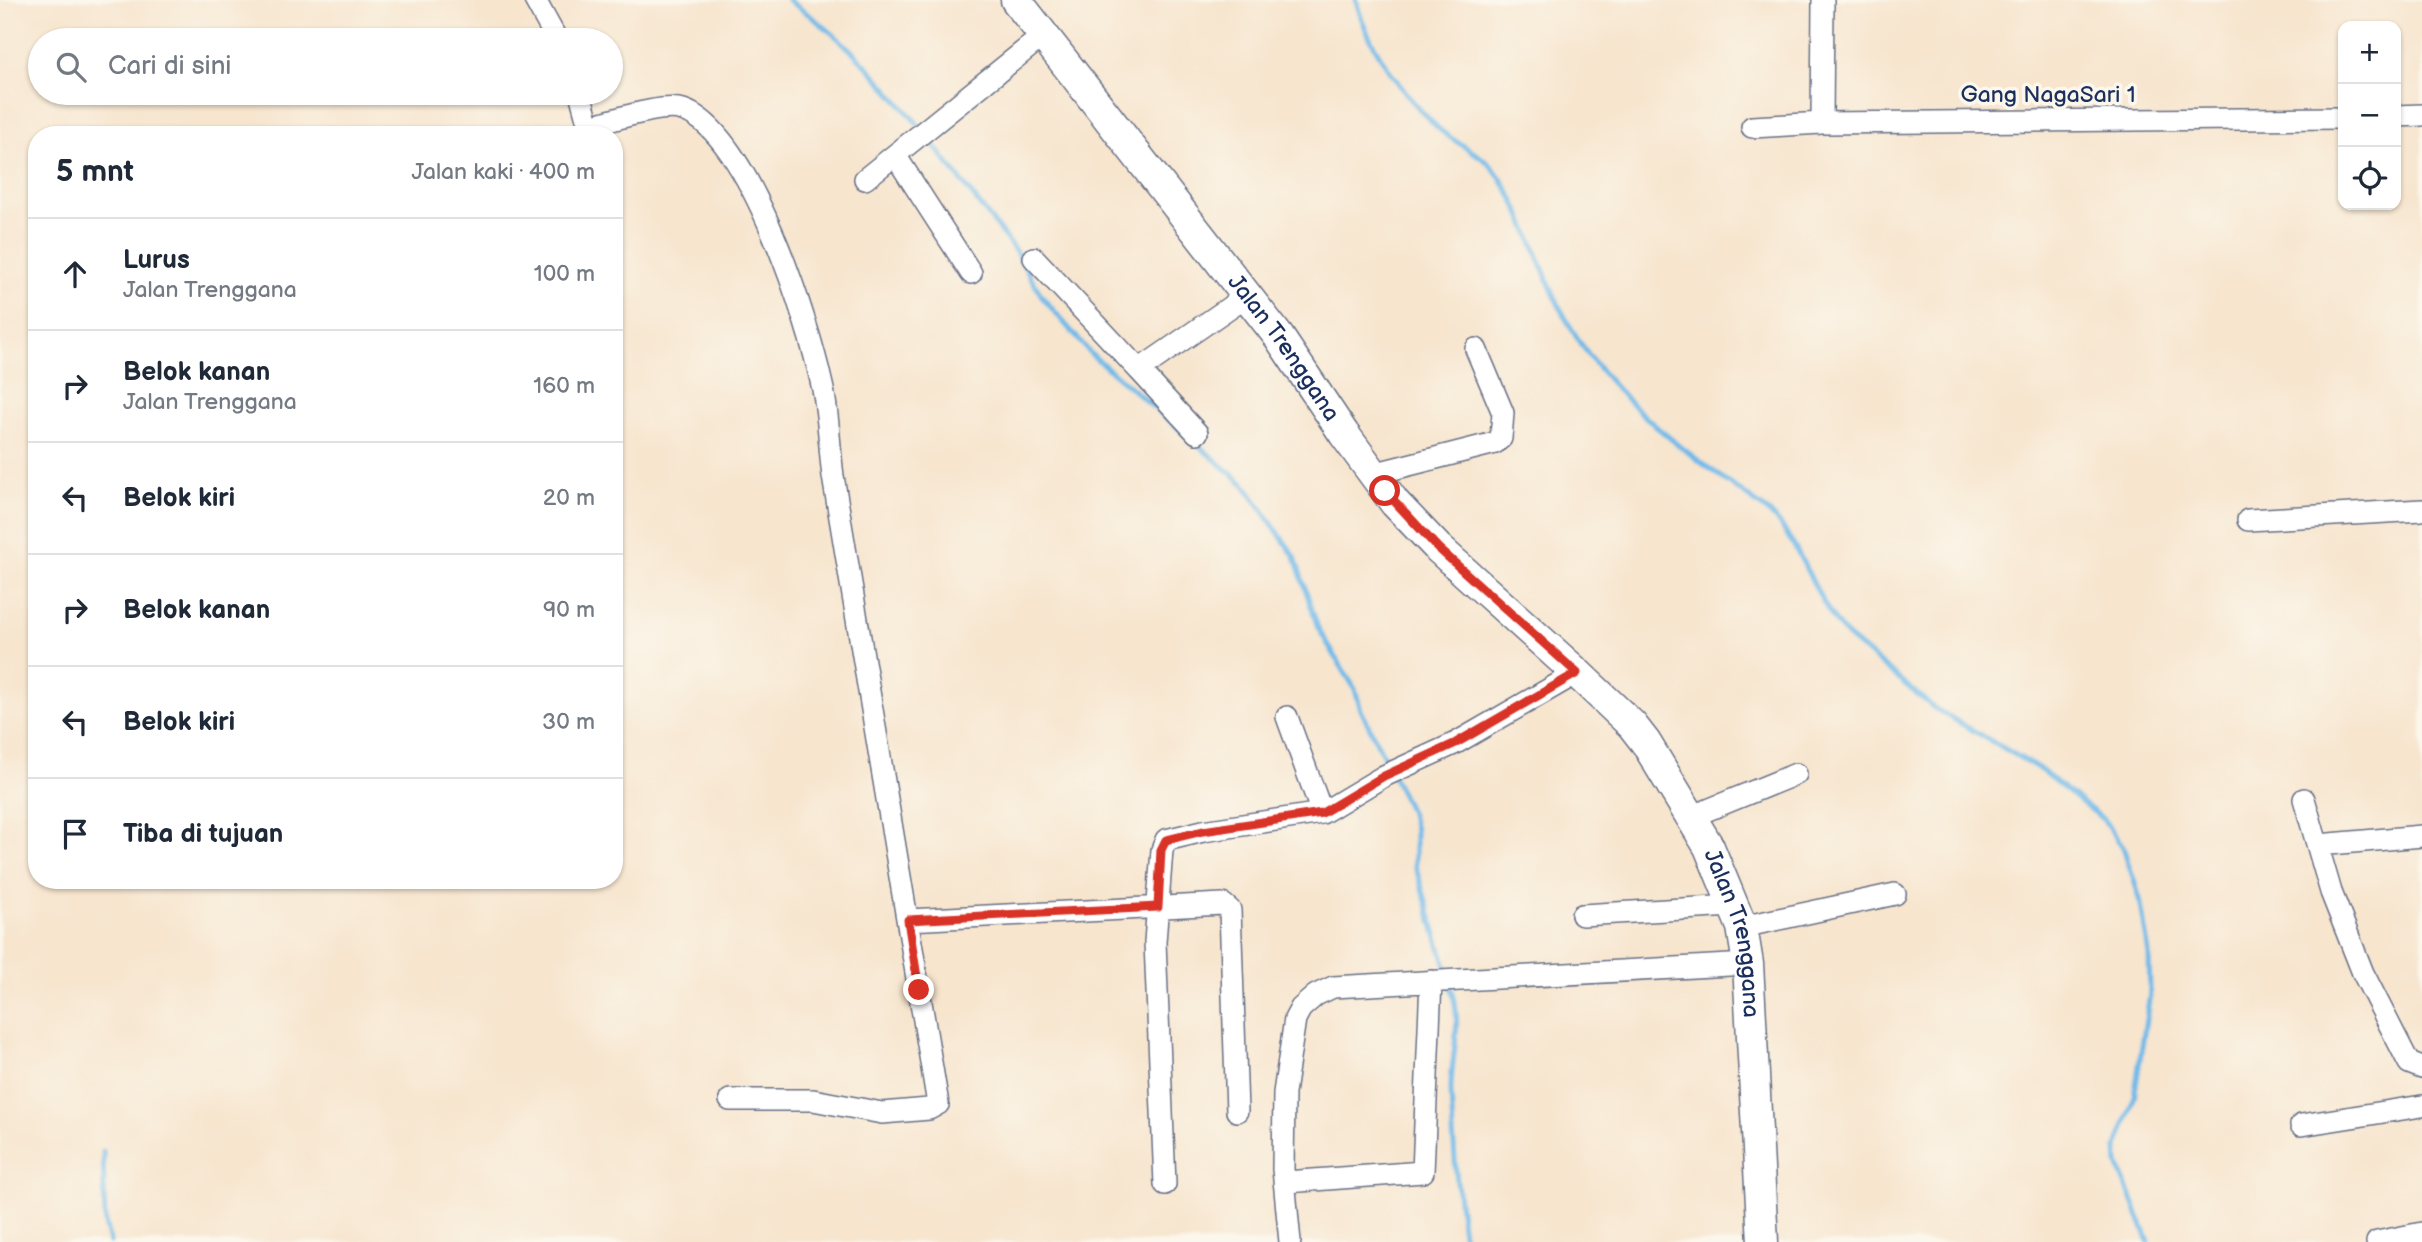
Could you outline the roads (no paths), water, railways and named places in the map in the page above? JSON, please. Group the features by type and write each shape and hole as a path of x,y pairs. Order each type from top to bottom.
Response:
{"main road":[{"name":"Jalan Trenggana","path":"1016,0 1279,337 1373,474 1438,548 1632,725 1693,816 1738,916 1748,964 1763,1242"}],"street":[{"path":"535,0 550,28"},
{"path":"1822,123 1823,0"},
{"path":"865,179 1044,35"},
{"path":"583,105 589,126 664,109 680,108 708,125 722,143 776,239 790,274 823,389 833,476 937,1107 882,1113 813,1100 730,1100"},
{"path":"2401,116 2422,114"},
{"name":"Gang NagaSari 1","path":"1752,127 1822,123 2338,118"},
{"path":"895,155 971,273"},
{"path":"1034,258 1197,433"},
{"path":"1139,370 1246,296"},
{"path":"1373,474 1495,443 1501,438 1503,413 1476,349"},
{"path":"2248,520 2422,510"},
{"path":"1165,1184 1155,942 1161,850 1166,840 1203,831 1322,813 1384,776 1456,743 1577,673"},
{"path":"1287,717 1322,813"},
{"path":"1693,816 1796,774"},
{"path":"2304,799 2363,973 2409,1063 2422,1068"},
{"path":"2318,845 2422,836"},
{"path":"1582,915 1738,916 1895,894"},
{"path":"908,920 1223,904 1230,910 1237,1111"},
{"path":"1290,1242 1283,1169 1284,1093 1295,1019 1301,1008 1323,990 1432,981 1748,964"},
{"path":"1286,1182 1423,1172 1432,981"},
{"path":"2301,1125 2422,1106"},
{"path":"2377,1242 2422,1233"}],"waterway":[{"path":"788,0 844,44 875,74 921,128"},
{"path":"1356,0 1368,34 1378,52 1413,101 1438,128 1485,160 1497,173 1526,226 1565,317 1606,376 1630,402 1683,449 1770,513 1792,542 1826,607 1847,636 1934,708 2038,768 2103,819 2123,847 2140,899 2149,953 2150,993 2134,1098 2117,1147 2118,1164 2149,1242"},
{"path":"927,136 1016,252 1043,298 1091,354 1245,485 1295,557 1318,628 1355,689 1361,710 1389,767"},
{"path":"1393,776 1411,814 1415,830 1415,865 1449,977"},
{"path":"1451,987 1456,1015 1451,1080 1452,1112 1464,1242"},
{"path":"103,1151 105,1223 110,1242"}]}
